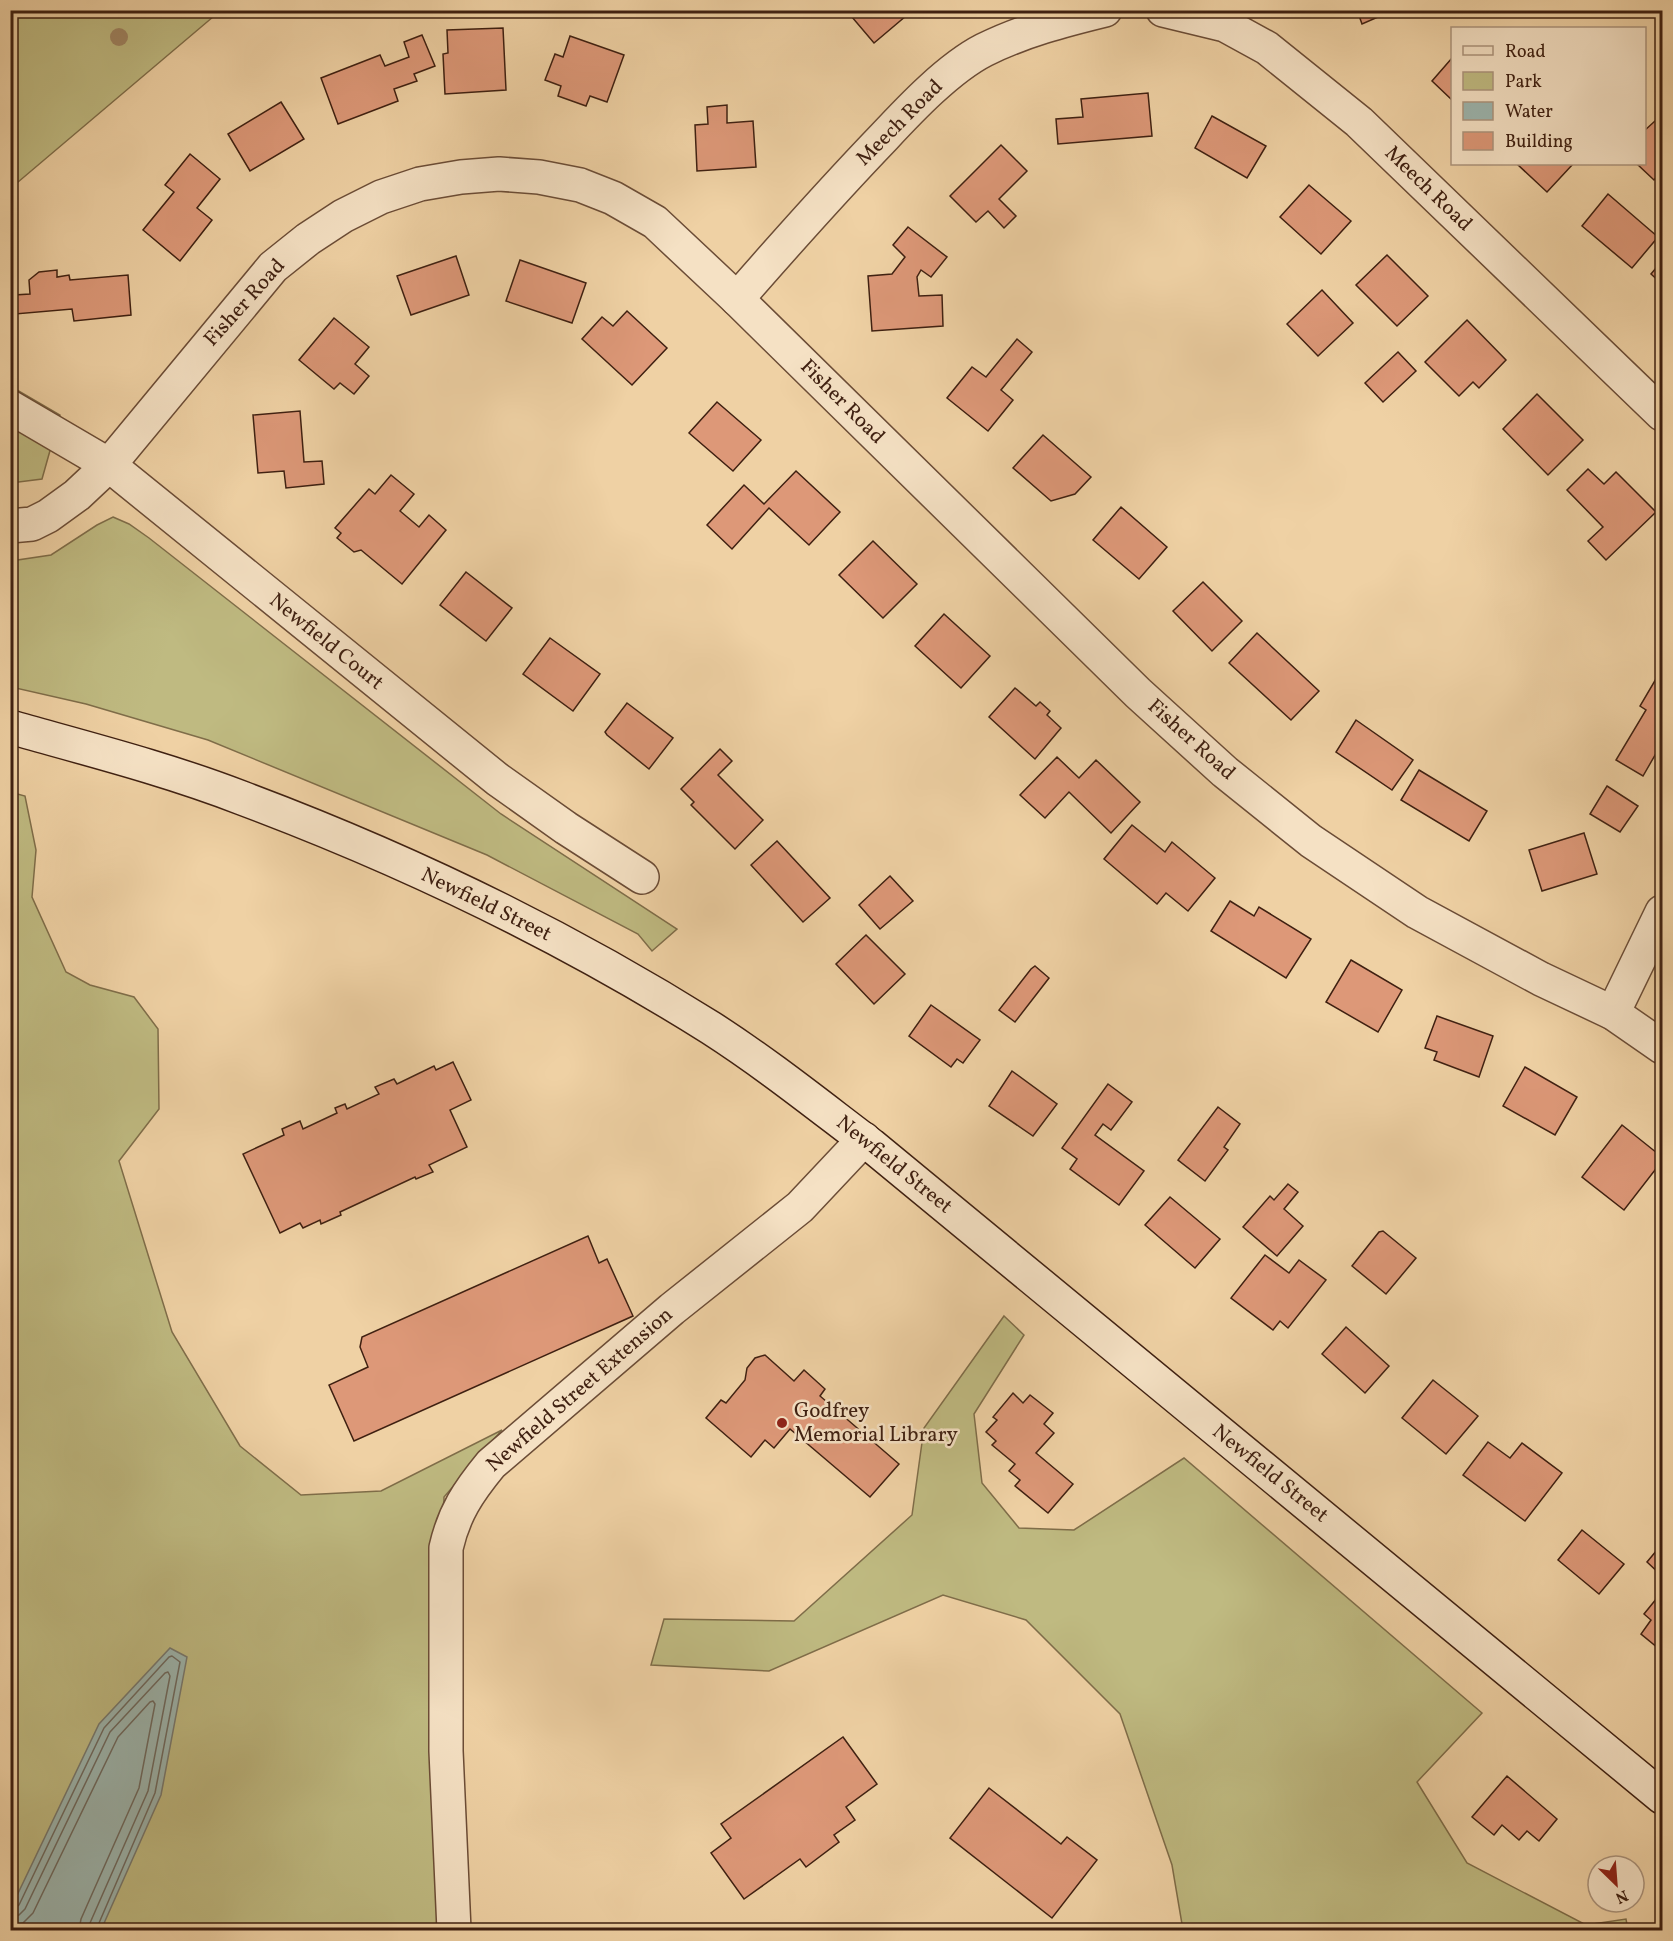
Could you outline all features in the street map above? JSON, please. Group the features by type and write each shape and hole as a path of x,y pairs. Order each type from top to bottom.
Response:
{"street":[{"name":"Meech Road","path":"737,299 830,194 917,102 950,74 982,51 1023,33 1105,10"},
{"name":"Meech Road","path":"1163,10 1226,18 1359,122 1662,414"},
{"name":"Fisher Road","path":"10,526 32,524 48,516 77,495 109,465 273,267 308,239 343,216 381,197 420,184 461,177 499,174 539,177 580,185 613,198 655,222 737,299 1130,685 1225,772 1311,842 1417,912 1541,979 1613,1013 1662,1047"},
{"name":"Newfield Court","path":"10,407 109,465 497,779 566,828 642,877"},
{"name":"Newfield Street","path":"10,727 125,759 241,797 355,844 458,890 549,935 712,1029 787,1081 864,1139 1662,1797"},
{"path":"1613,1013 1662,912"},
{"name":"Newfield Street Extension","path":"454,1930 446,1751 446,1548 451,1526 476,1482 491,1464 672,1309 800,1207 864,1139"}],"green space":[{"path":"11,10 220,10 220,11 11,188"},
{"path":"10,386 60,415 42,479 11,483"},
{"path":"113,517 129,524 149,538 501,814 677,929 652,951 638,934 487,855 208,740 86,704 11,687 11,561 51,555"},
{"path":"10,792 25,796 36,850 32,897 66,972 90,985 134,997 158,1029 159,1109 119,1161 172,1332 240,1446 301,1495 381,1491 502,1430 444,1497 437,1930 11,1930"},
{"path":"1004,1316 1024,1335 974,1414 982,1483 1019,1528 1074,1530 1184,1458 1482,1713 1417,1782 1467,1863 1586,1925 1626,1919 1628,1930 1183,1930 1172,1865 1120,1714 1026,1620 943,1595 769,1671 651,1665 664,1619 794,1621 912,1515 924,1428"}],"water":[{"path":"170,1648 187,1657 161,1795 101,1930 11,1930 11,1908 99,1724"}],"building":[{"path":"846,10 913,10 874,43"},
{"path":"1357,10 1394,10 1362,24"},
{"path":"503,28 506,90 445,94 443,54 448,53 447,30"},
{"path":"422,35 435,66 414,74 417,81 394,89 398,101 338,124 321,78 380,55 385,66 409,57 404,42"},
{"path":"570,36 624,55 607,102 590,96 586,106 558,96 561,86 545,80 555,54 563,57"},
{"path":"1451,59 1451,99 1432,81"},
{"path":"1148,93 1152,136 1058,144 1056,119 1083,117 1081,99"},
{"path":"281,102 304,139 250,171 228,134"},
{"path":"727,105 727,123 753,121 756,167 697,171 695,125 708,124 707,107"},
{"path":"1212,116 1266,146 1247,178 1195,148"},
{"path":"1655,121 1662,128 1662,171 1654,180 1638,165 1646,165 1646,129"},
{"path":"1001,145 1027,171 999,199 1016,216 1004,228 988,211 976,222 950,196"},
{"path":"190,154 220,179 197,208 212,220 180,261 143,230 174,192 165,185"},
{"path":"1518,165 1572,165 1547,192"},
{"path":"1309,185 1351,221 1321,254 1280,217"},
{"path":"1608,194 1658,237 1632,268 1582,226"},
{"path":"908,227 947,257 931,277 921,270 917,277 919,296 942,295 943,326 872,331 868,276 892,274 905,257 893,245"},
{"path":"1387,255 1428,296 1397,326 1356,285"},
{"path":"456,256 469,295 411,315 397,276"},
{"path":"520,260 586,283 572,323 506,301"},
{"path":"1662,261 1662,284 1651,274"},
{"path":"57,270 57,277 69,275 70,280 128,275 131,315 74,321 72,309 15,314 14,295 30,294 29,280 39,272"},
{"path":"1322,290 1353,323 1318,356 1287,324"},
{"path":"627,311 667,348 632,385 582,339 602,317 613,326"},
{"path":"334,318 369,347 355,364 369,376 354,394 340,383 334,389 299,360"},
{"path":"1467,320 1506,360 1479,388 1473,382 1459,396 1425,362"},
{"path":"1017,339 1032,352 1001,390 1013,400 988,431 947,398 972,367 986,377"},
{"path":"1398,352 1416,371 1383,402 1365,383"},
{"path":"1537,394 1583,440 1548,475 1503,429"},
{"path":"717,402 761,440 733,471 689,433"},
{"path":"300,411 304,462 322,461 324,484 286,488 284,471 258,473 253,415"},
{"path":"1043,435 1091,477 1075,494 1051,501 1013,468"},
{"path":"1588,469 1604,484 1616,472 1656,512 1606,560 1588,541 1603,527 1567,490"},
{"path":"796,471 840,512 809,545 769,508 732,549 707,525 744,485 764,504"},
{"path":"391,475 414,494 400,511 419,527 429,515 446,530 402,584 361,550 354,552 337,538 341,533 335,528 369,489 375,494"},
{"path":"1121,507 1167,547 1139,579 1093,540"},
{"path":"873,541 917,584 883,618 839,575"},
{"path":"466,572 512,608 486,641 440,605"},
{"path":"1203,582 1242,621 1212,651 1173,611"},
{"path":"944,614 990,656 961,688 915,646"},
{"path":"1257,633 1319,691 1291,720 1229,663"},
{"path":"550,638 600,674 573,711 523,674"},
{"path":"1660,672 1662,673 1662,743 1643,776 1616,760 1646,710 1640,706"},
{"path":"1015,688 1036,706 1040,702 1050,711 1047,715 1061,728 1035,759 989,717"},
{"path":"627,703 673,738 649,769 605,732"},
{"path":"1356,720 1413,760 1392,790 1336,752"},
{"path":"720,749 732,761 718,775 763,820 735,849 691,805 694,802 681,789"},
{"path":"1057,757 1079,778 1096,760 1140,802 1111,833 1069,792 1045,818 1020,795"},
{"path":"1419,770 1487,811 1469,841 1401,800"},
{"path":"1607,786 1638,806 1620,832 1590,814"},
{"path":"1132,825 1165,852 1172,842 1215,878 1188,911 1166,893 1157,904 1104,859"},
{"path":"1584,833 1597,874 1542,891 1529,850"},
{"path":"777,841 830,898 803,922 751,865"},
{"path":"890,876 913,901 880,929 859,905"},
{"path":"1230,901 1254,916 1259,907 1311,939 1286,978 1211,931"},
{"path":"866,935 905,974 874,1004 836,964"},
{"path":"1351,960 1402,990 1378,1032 1326,1002"},
{"path":"1035,966 1049,978 1015,1022 999,1010"},
{"path":"931,1005 980,1040 963,1063 957,1059 951,1067 909,1036"},
{"path":"1437,1016 1493,1036 1479,1077 1434,1060 1437,1052 1425,1048"},
{"path":"453,1062 471,1100 450,1110 467,1147 429,1165 433,1172 416,1179 415,1177 340,1212 341,1215 321,1224 320,1220 303,1228 300,1223 280,1233 243,1154 284,1135 282,1129 300,1121 303,1129 337,1113 335,1108 345,1104 347,1109 379,1094 375,1087 394,1079 397,1084 434,1066 436,1070"},
{"path":"1525,1067 1577,1097 1555,1135 1503,1106"},
{"path":"1012,1071 1057,1104 1033,1136 989,1106"},
{"path":"1108,1084 1132,1102 1111,1130 1103,1124 1095,1135 1144,1171 1119,1205 1070,1169 1077,1159 1062,1148"},
{"path":"1218,1107 1240,1124 1224,1147 1228,1150 1205,1181 1178,1160"},
{"path":"1622,1125 1662,1157 1662,1161 1624,1210 1582,1177"},
{"path":"1288,1184 1298,1192 1284,1209 1303,1226 1277,1256 1243,1227 1270,1196 1274,1200"},
{"path":"1170,1197 1220,1239 1195,1268 1145,1225"},
{"path":"1383,1231 1416,1258 1386,1294 1352,1266 1379,1232"},
{"path":"588,1236 599,1263 607,1259 633,1316 354,1441 329,1385 368,1367 360,1347 362,1337"},
{"path":"1265,1255 1289,1273 1299,1260 1326,1280 1288,1328 1280,1321 1273,1330 1231,1298"},
{"path":"1346,1327 1389,1366 1365,1393 1322,1354"},
{"name":"Godfrey Memorial Library","path":"765,1355 794,1381 804,1370 825,1389 820,1396 899,1464 870,1497 790,1429 774,1448 765,1440 751,1457 706,1418 721,1400 726,1403 745,1380 747,1368 755,1358"},
{"path":"1433,1380 1478,1416 1446,1454 1402,1418"},
{"path":"1013,1393 1023,1403 1030,1395 1053,1413 1044,1424 1054,1433 1036,1453 1073,1484 1048,1513 1015,1486 1020,1480 1009,1471 1015,1464 992,1445 996,1441 986,1432 997,1420 993,1417"},
{"path":"1488,1442 1510,1458 1522,1443 1562,1473 1525,1521 1463,1475"},
{"path":"1582,1530 1624,1564 1599,1594 1558,1560"},
{"path":"1662,1544 1662,1576 1647,1562"},
{"path":"1661,1593 1662,1644 1658,1648 1641,1634 1651,1620 1644,1614"},
{"path":"843,1737 877,1784 846,1807 855,1820 834,1835 839,1842 806,1867 800,1859 744,1899 711,1853 731,1838 721,1824"},
{"path":"1507,1776 1557,1819 1539,1841 1527,1831 1519,1840 1502,1825 1494,1835 1472,1817"},
{"path":"989,1788 1061,1844 1067,1837 1097,1860 1052,1918 950,1838"}],"place":[{"name":"Godfrey Memorial Library","path":"782,1423"}]}
